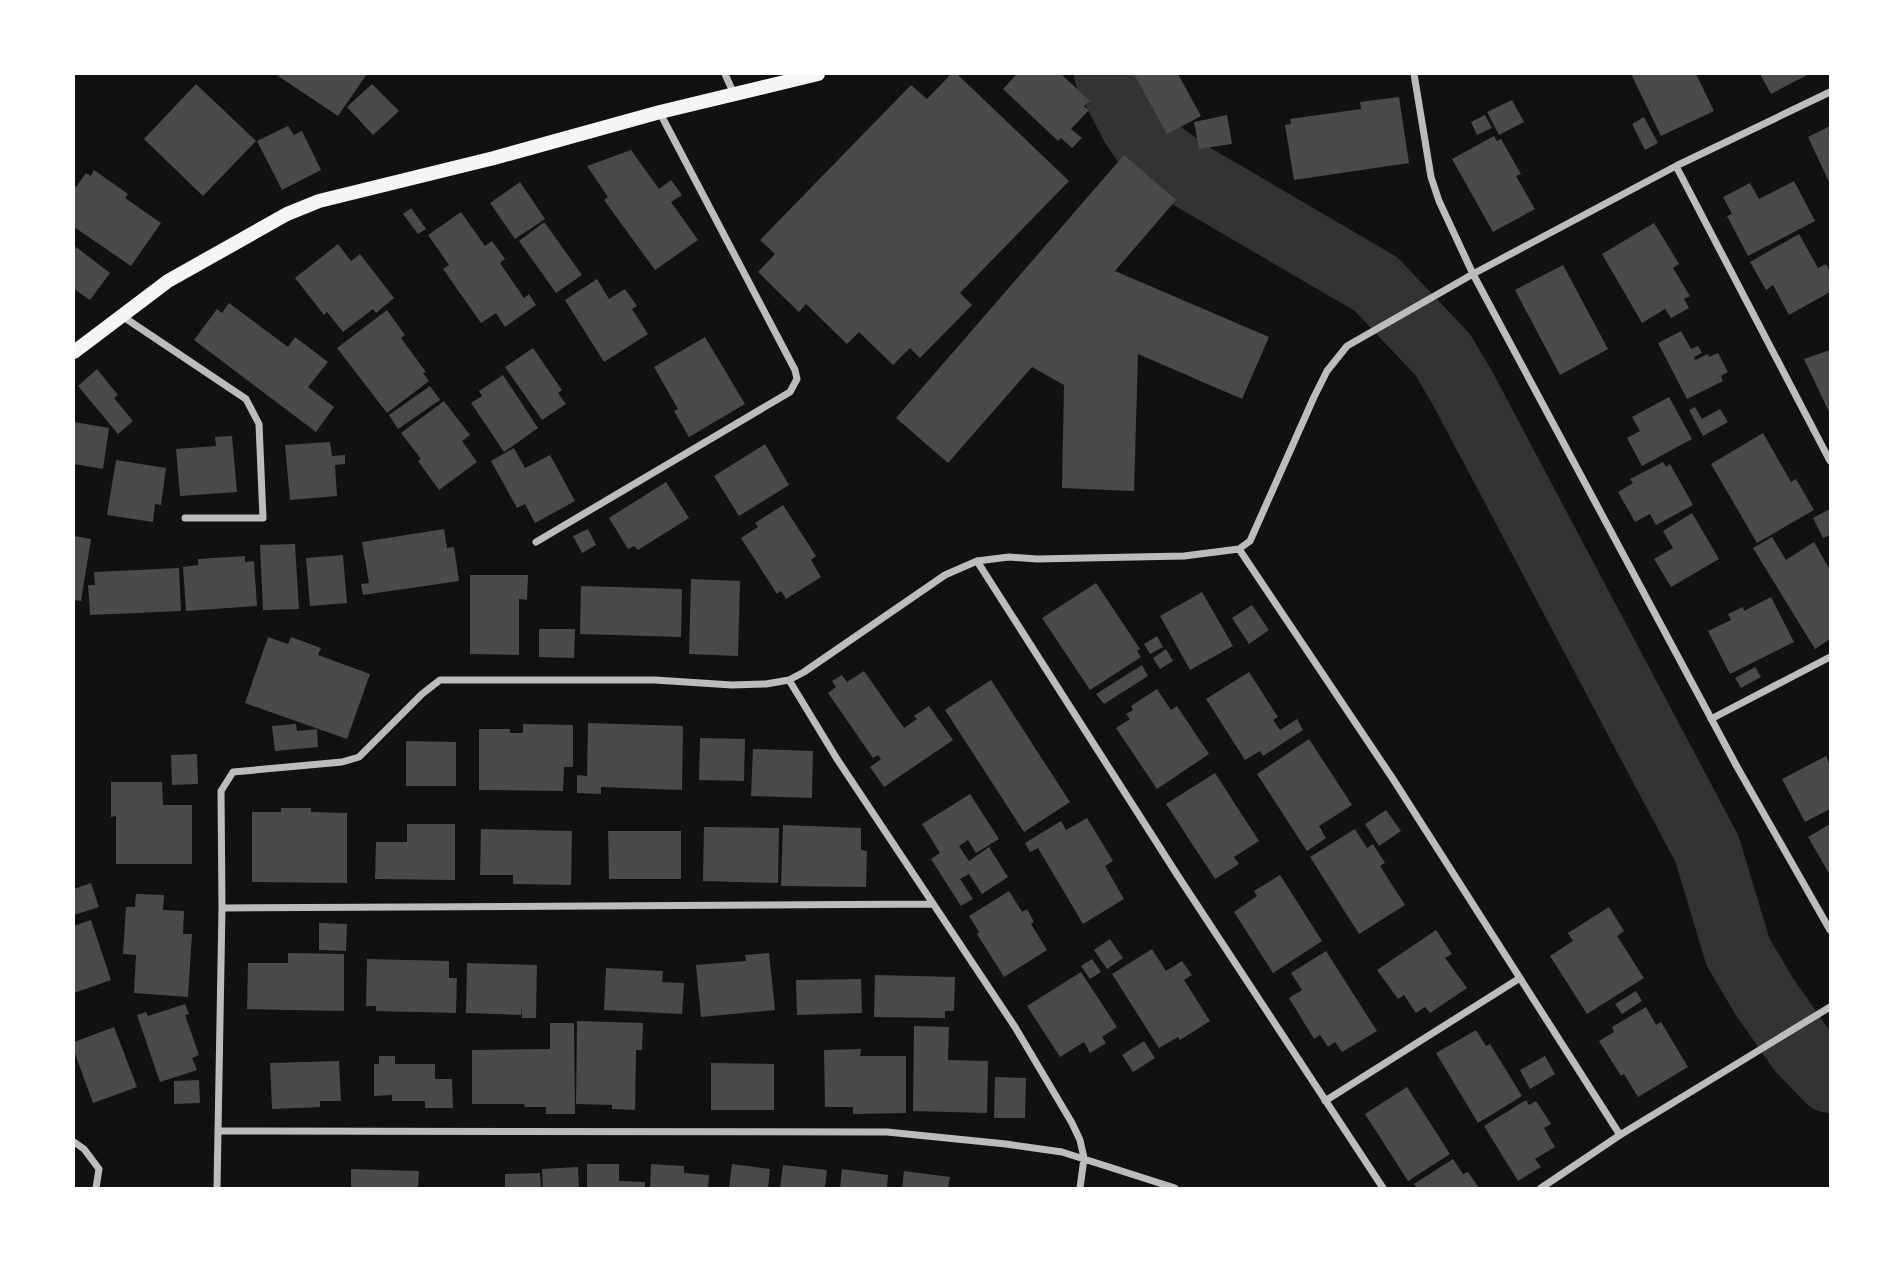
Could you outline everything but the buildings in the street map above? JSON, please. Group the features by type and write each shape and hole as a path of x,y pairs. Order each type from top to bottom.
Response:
{"main road":[{"path":"74,352 168,281 248,234 308,205 660,112 818,74"}],"street":[{"path":"725,74 734,94"},
{"path":"1414,74 1431,177 1439,201 1473,274 1711,719 1830,930"},
{"path":"217,1188 222,908 221,791 233,772 342,762 359,757 422,694 440,680 655,680 732,685 789,680 837,651 945,575 977,561 1009,557 1037,559 1184,556 1239,550 1250,541 1327,371 1347,346 1473,274 1676,166 1830,92"},
{"path":"536,542 790,392 797,379 795,370 660,112"},
{"path":"1676,166 1830,461"},
{"path":"121,316 246,399 260,424 263,518 185,518"},
{"path":"1239,550 1385,768 1620,1135"},
{"path":"977,561 1383,1188"},
{"path":"1711,719 1830,657"},
{"path":"789,680 837,759 1016,1027 1072,1123 1084,1158 1080,1188"},
{"path":"222,908 932,904"},
{"path":"1325,1101 1520,978"},
{"path":"1541,1188 1620,1135 1830,1007"},
{"path":"219,1131 887,1132 1062,1152 1175,1188"},
{"path":"74,1142 84,1149 99,1169 96,1188"}],"waterway":[{"path":"1108,74 1146,143 1186,173 1376,284 1443,355 1707,849 1738,952 1764,996 1801,1049 1830,1079"}]}
